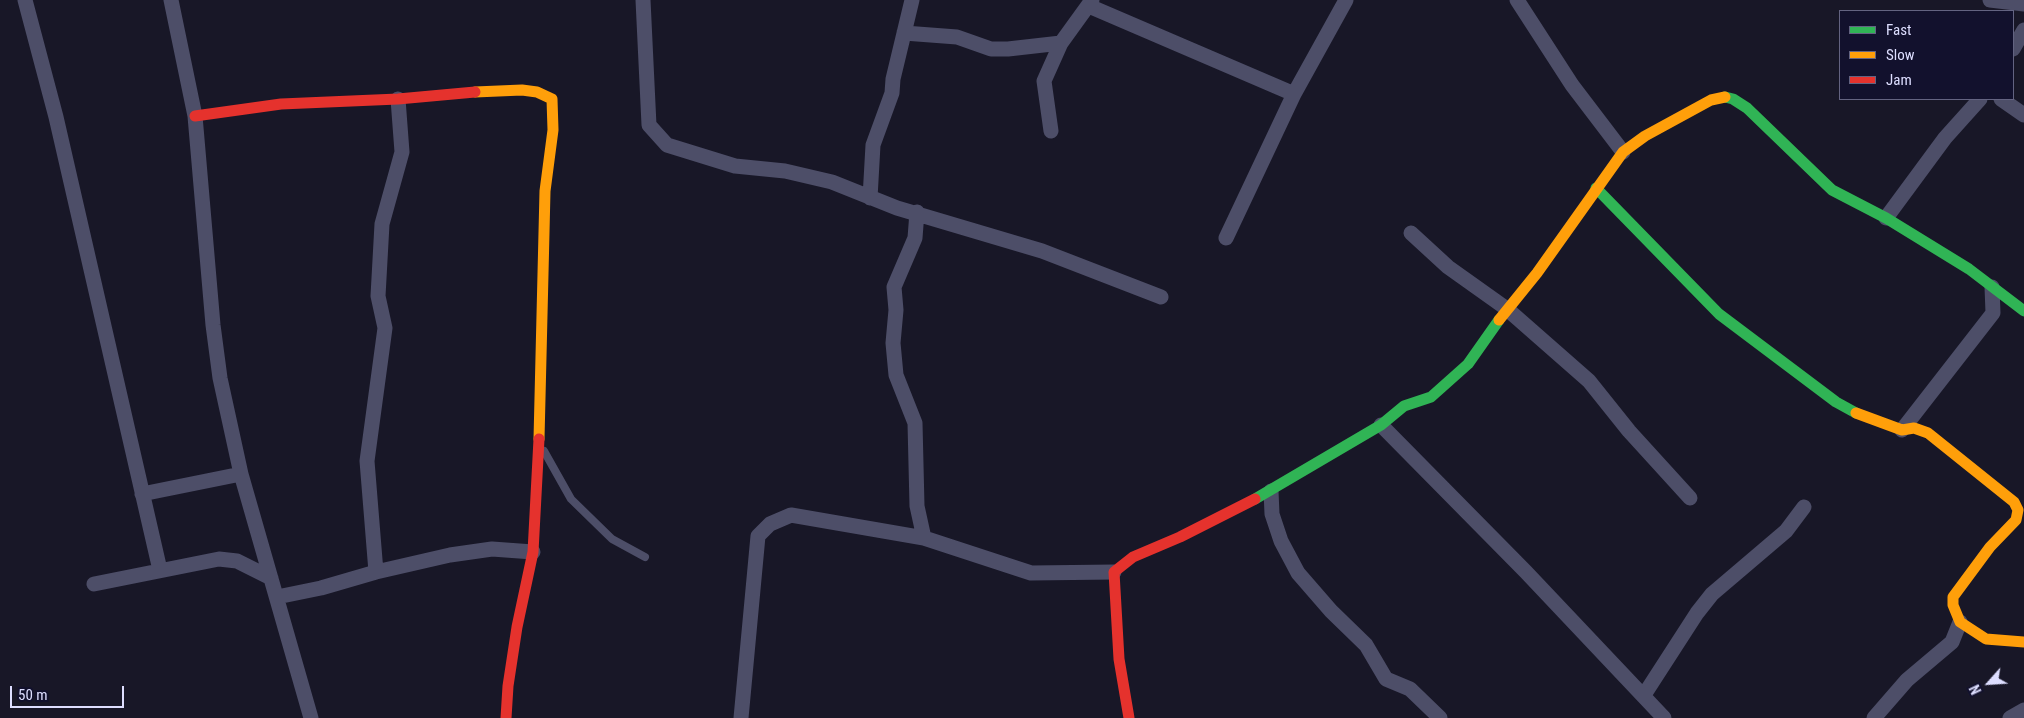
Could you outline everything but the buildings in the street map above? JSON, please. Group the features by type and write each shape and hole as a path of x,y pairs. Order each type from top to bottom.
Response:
{"street":[{"path":"25,0 56,117 160,570"},
{"path":"171,0 195,116 212,325 220,378 241,474 311,718"},
{"path":"643,0 649,125 667,145 734,166 785,171 823,180 870,198 1042,251 1161,297"},
{"path":"870,198 873,146 892,93 893,79 912,0"},
{"path":"1226,238 1294,94 1346,0"},
{"path":"1517,0 1572,85 1623,152"},
{"path":"1990,0 2024,4"},
{"path":"1051,130 1044,81 1061,42 1091,3 1294,94"},
{"path":"2014,47 2024,30"},
{"path":"904,33 957,37 991,49 1008,49 1061,42"},
{"path":"195,116 281,104 398,99 476,92 522,90 537,92 552,99 553,130 545,191 542,369 533,552 517,627 508,686 506,718"},
{"path":"741,718 758,536 770,524 791,515 924,538 1031,573 1114,572 1133,557 1180,537 1271,491 1381,425 1404,406 1431,397 1468,364 1507,309 1537,273 1623,152 1645,136 1711,100 1724,97 1733,99 1769,127 1811,172 1832,190 1886,218 1969,269 2024,311"},
{"path":"376,572 367,461 385,328 378,296 382,224 402,152 398,99"},
{"path":"1886,218 1945,138 1979,100"},
{"path":"2003,100 2024,114"},
{"path":"1596,188 1719,314 1754,342 1843,406 1861,416 1902,430 1914,428 1928,434 2014,502 2018,510 2016,520 1990,547 1953,597 1953,605 1960,622 1986,639 2024,642"},
{"path":"917,212 915,238 894,287 896,310 894,343 896,376 915,423 917,506 924,538"},
{"path":"1411,233 1448,267 1507,309 1589,381 1629,431 1690,498"},
{"path":"1902,430 1993,313 1992,286"},
{"path":"1381,425 1644,695 1664,718"},
{"path":"142,494 241,474"},
{"path":"1271,491 1272,514 1281,541 1298,573 1331,611 1366,645 1386,679 1410,690 1440,718"},
{"path":"1644,695 1707,600 1786,532 1804,507"},
{"path":"277,597 321,588 376,572 450,555 481,550 533,552"},
{"path":"94,584 219,560 237,561 271,578"},
{"path":"1114,572 1119,658 1130,718"},
{"path":"1874,718 1907,680 1952,642 1960,622"},
{"path":"2010,718 2024,710"}],"lane":[{"path":"538,440 571,499 612,539 645,558"}],"traffic: fast":[{"path":"1725,97 1733,99 1747,108 1832,190 1886,218 1969,269 2024,311"},
{"path":"1596,188 1719,314 1836,402 1856,413"},
{"path":"1255,499 1381,425 1404,406 1431,397 1468,364 1499,320"}],"traffic: slow":[{"path":"475,92 522,90 537,92 552,99 553,130 545,191 539,439"},
{"path":"1499,320 1537,273 1623,152 1645,136 1711,100 1725,97"},
{"path":"1856,413 1902,430 1914,428 1928,433 2014,502 2018,510 2016,520 1990,547 1953,597 1953,605 1960,622 1986,639 2024,642"}],"traffic: jam":[{"path":"195,116 281,104 398,99 475,92"},
{"path":"506,718 508,686 517,627 533,552 539,439"},
{"path":"1129,718 1119,659 1114,572 1133,557 1180,537 1255,499"}]}
